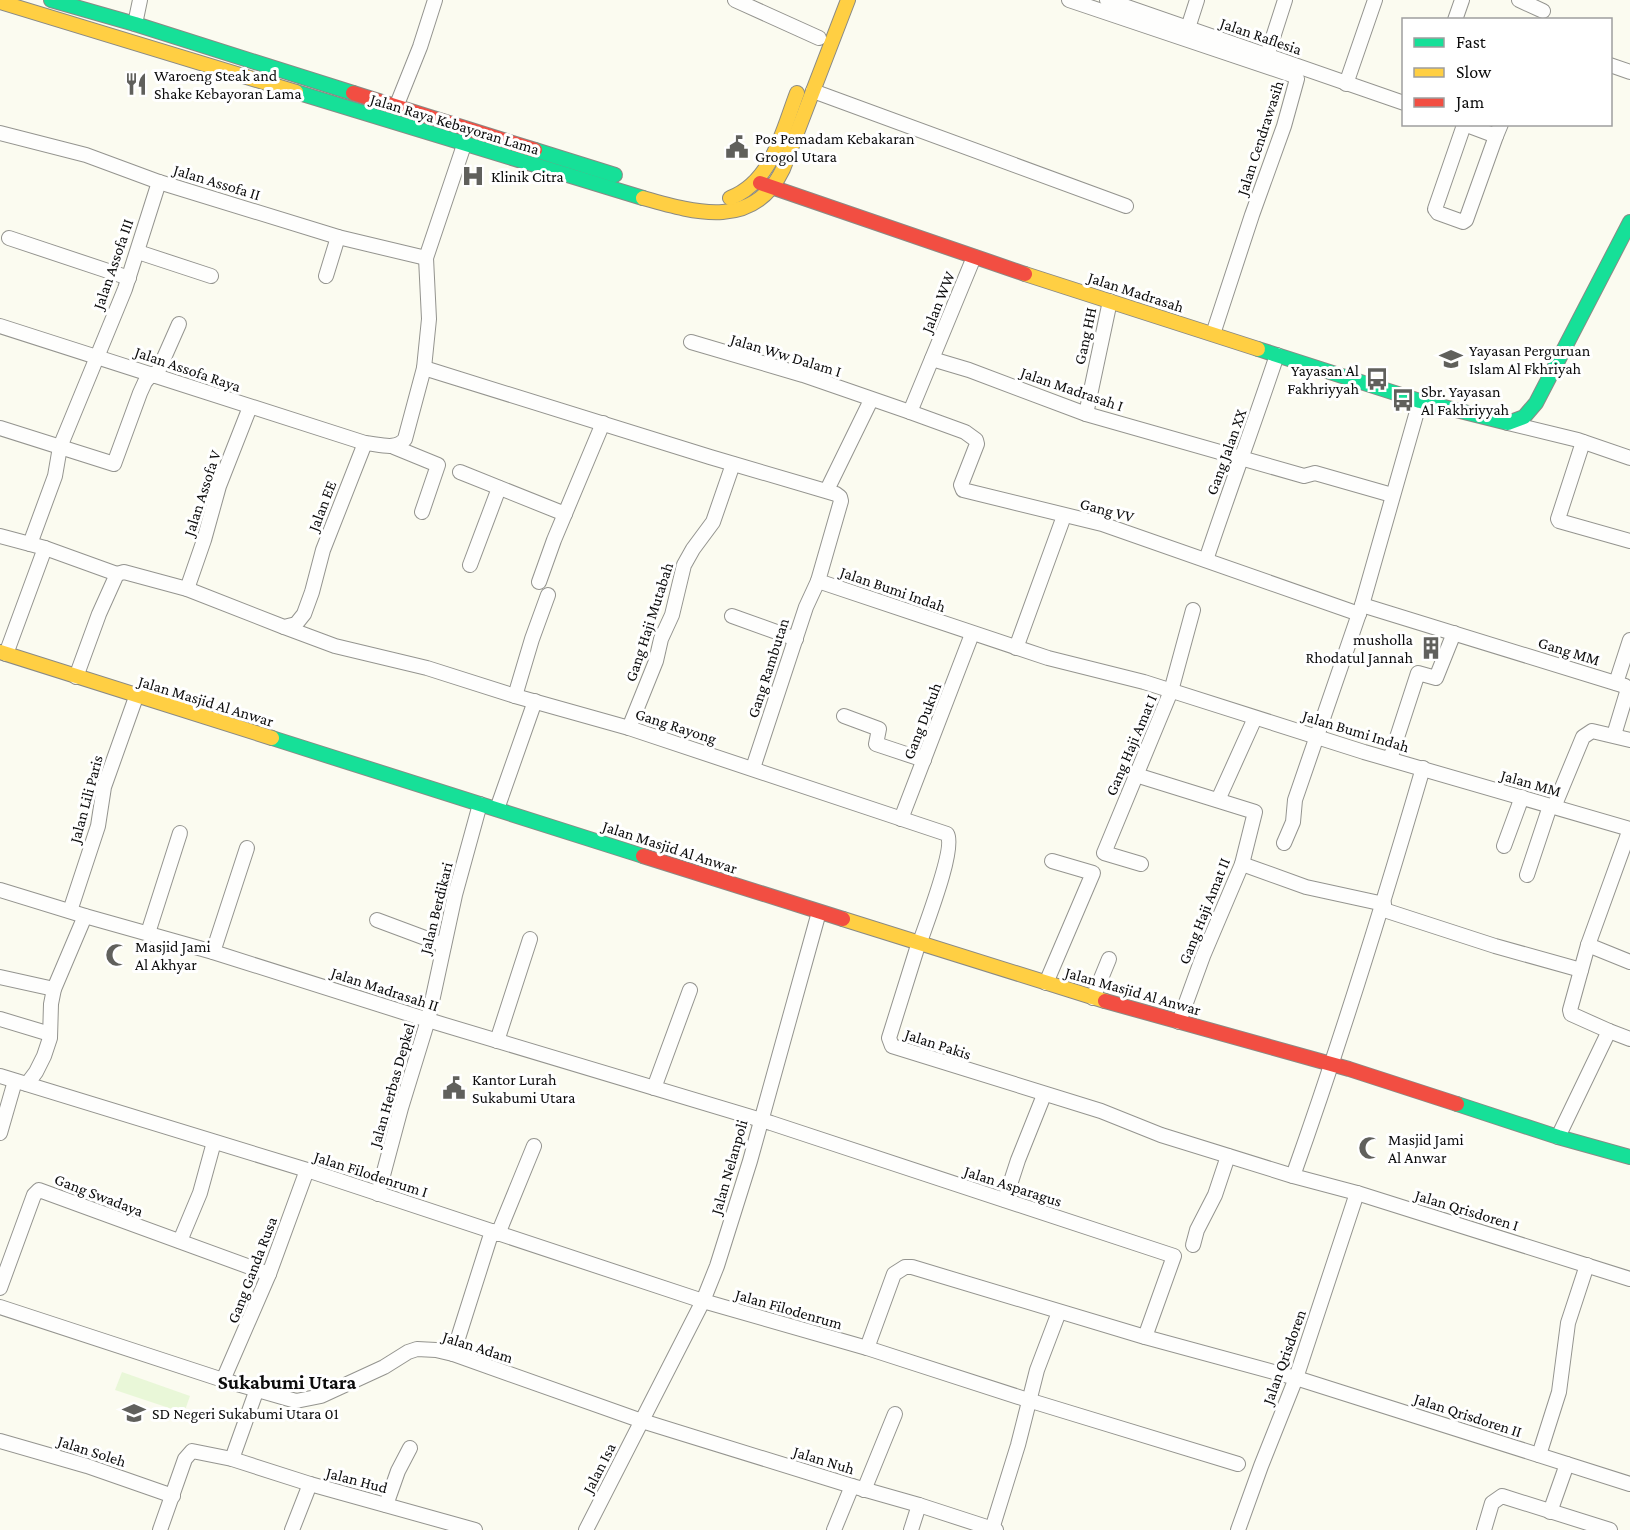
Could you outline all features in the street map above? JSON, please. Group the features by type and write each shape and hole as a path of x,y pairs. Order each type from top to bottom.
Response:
{"street":[{"name":"Jalan Raya Kebayoran Lama","path":"51,0 135,24 647,185 695,198 717,200 734,198 748,191 757,182 769,163 834,0"},
{"path":"135,24 140,0"},
{"path":"396,107 420,47 435,0"},
{"path":"735,0 819,38"},
{"name":"Jalan Raya Kebayoran Lama","path":"0,2 625,193 693,210 733,212 755,204 772,189 783,169 848,0"},
{"name":"Jalan Cendrawasih","path":"1070,0 1259,63 1297,79 1281,135 1258,196 1213,334"},
{"name":"Jalan Raflesia","path":"1109,0 1402,103"},
{"path":"1188,28 1197,0"},
{"path":"1267,56 1285,0"},
{"path":"1346,84 1375,0"},
{"path":"1456,18 1462,0"},
{"path":"1519,0 1543,10"},
{"path":"88,29 93,12"},
{"path":"1612,65 1630,72"},
{"path":"813,92 1126,206"},
{"path":"365,114 371,100"},
{"path":"1464,126 1436,211 1465,222 1498,130 1471,126"},
{"path":"394,447 401,445 405,439 424,368 429,319 426,258 465,128"},
{"name":"Jalan Assofa II","path":"0,133 86,155 159,182 338,237 426,258"},
{"name":"Jalan Assofa III","path":"30,544 55,476 60,447 129,278 159,182"},
{"name":"Jalan Madrasah","path":"757,182 974,257 1420,401 1583,442 1630,458"},
{"path":"1508,423 1524,417 1536,403 1626,238 1630,222"},
{"path":"326,276 338,237"},
{"path":"9,238 129,278"},
{"path":"138,252 211,276"},
{"name":"Jalan WW","path":"932,359 974,257"},
{"name":"Gang HH","path":"1086,414 1110,301"},
{"path":"0,428 114,465 145,382 154,375 179,324"},
{"name":"Jalan Assofa Raya","path":"0,326 365,443"},
{"name":"Jalan Ww Dalam I","path":"691,342 812,378 871,400"},
{"name":"Gang Jalan XX","path":"1206,560 1277,355"},
{"path":"424,368 733,464 827,490 871,400 910,412 932,359"},
{"name":"Jalan Madrasah I","path":"932,359 969,370 1086,414 1304,476 1315,473 1392,495"},
{"path":"1284,843 1293,822 1295,800 1360,609 1420,401"},
{"name":"Jalan Assofa V","path":"187,589 219,486 250,407"},
{"name":"Gang VV","path":"910,412 965,432 976,440 977,444 961,485 962,489 1102,524 1360,609"},
{"path":"538,582 603,423"},
{"path":"1583,442 1558,519 1630,541"},
{"path":"365,443 385,444 438,464 422,512"},
{"name":"Jalan EE","path":"284,627 296,624 304,614 323,550 365,443"},
{"name":"Gang Haji Mutabah","path":"629,728 672,615 684,565 713,522 733,464"},
{"path":"460,472 565,514"},
{"path":"470,565 499,488"},
{"name":"Jalan Bumi Indah","path":"827,490 839,495 841,501 818,581 1016,648 1171,691 1423,768"},
{"path":"1016,648 1064,516"},
{"path":"0,536 45,548 117,574 134,573 187,589 284,627"},
{"path":"3,653 45,548"},
{"path":"76,677 99,614 117,574"},
{"name":"Gang Rambutan","path":"753,768 806,606 818,581"},
{"path":"515,696 548,594"},
{"name":"Gang MM","path":"1360,609 1454,633 1624,686 1627,692 1614,735"},
{"name":"Gang Haji Amat I","path":"1141,864 1104,854 1171,691 1194,610"},
{"path":"732,616 796,639"},
{"name":"Gang Rayong","path":"284,627 335,646 427,668 629,728 947,834 951,841 946,864 920,942"},
{"path":"1390,759 1418,673 1436,678 1454,633"},
{"name":"Gang Dukuh","path":"901,819 972,634"},
{"path":"1616,683 1630,640"},
{"name":"Jalan Masjid Al Anwar","path":"3,653 136,697 1093,998 1332,1065 1558,1137 1630,1157"},
{"name":"Jalan Lili Paris","path":"70,911 98,826 104,787 136,697"},
{"path":"497,809 535,701"},
{"path":"844,716 879,729 876,744 924,760"},
{"path":"1136,775 1218,800 1255,718"},
{"path":"1527,875 1552,806 1583,737 1592,731 1630,740"},
{"path":"1293,1176 1332,1065 1423,768"},
{"name":"Jalan MM","path":"1423,768 1630,829"},
{"path":"1504,846 1522,797"},
{"name":"Gang Haji Amat II","path":"1179,1022 1203,956 1242,864 1255,813 1218,800"},
{"name":"Jalan Berdikari","path":"428,1020 455,894 480,804"},
{"path":"1630,829 1588,945 1570,1010 1571,1014 1630,1039"},
{"path":"148,933 180,833"},
{"path":"213,952 247,848"},
{"path":"1046,983 1093,873 1052,861"},
{"path":"1242,864 1306,887 1382,906 1495,946 1581,970"},
{"name":"Jalan Madrasah II","path":"0,890 213,952 428,1020 760,1120"},
{"name":"Jalan Nelanpoli","path":"642,1421 703,1301 720,1255 819,912"},
{"path":"0,1133 21,1083 36,1072 44,1056 50,1034 54,989 85,916"},
{"path":"377,920 444,945"},
{"path":"497,1041 530,939"},
{"name":"Jalan Pakis","path":"920,942 889,1038 892,1046 1293,1176"},
{"path":"1588,945 1630,962"},
{"path":"1093,998 1109,959"},
{"path":"0,977 54,989"},
{"path":"654,1088 690,990"},
{"path":"0,1019 50,1034"},
{"name":"Jalan Herbas Depkel","path":"378,1194 428,1020"},
{"path":"1558,1137 1609,1031"},
{"name":"Jalan Filodenrum I","path":"0,1076 307,1170 703,1301"},
{"path":"1005,1200 1044,1095"},
{"name":"Jalan Asparagus","path":"760,1120 1174,1256 1145,1337"},
{"path":"180,1241 200,1193 214,1142"},
{"path":"453,1354 495,1232 534,1146"},
{"path":"1193,1245 1197,1230 1215,1195 1228,1156"},
{"name":"Gang Ganda Rusa","path":"223,1380 269,1274 307,1170"},
{"name":"Jalan Qrisdoren I","path":"1293,1176 1358,1193 1630,1279"},
{"name":"Gang Swadaya","path":"0,1288 37,1190 269,1274"},
{"name":"Jalan Qrisdoren","path":"1238,1530 1296,1378 1358,1193"},
{"path":"1539,1455 1559,1392 1568,1323 1587,1265"},
{"path":"867,1348 894,1274 905,1267 912,1267 1145,1337 1296,1378"},
{"name":"Jalan Filodenrum","path":"703,1301 867,1348 1238,1464"},
{"name":"Jalan Adam","path":"0,1306 223,1380 296,1401 321,1396 384,1367 408,1352 417,1349 436,1350 642,1421"},
{"path":"994,1529 1028,1400 1059,1312"},
{"name":"Jalan Qrisdoren II","path":"1296,1378 1630,1484"},
{"path":"232,1459 257,1389"},
{"path":"834,1530 895,1414"},
{"name":"Jalan Nuh","path":"642,1421 858,1488 919,1504 994,1529"},
{"name":"Jalan Isa","path":"586,1530 642,1421"},
{"name":"Jalan Soleh","path":"0,1441 87,1466 173,1496"},
{"path":"386,1504 398,1471 410,1448"},
{"name":"Jalan Hud","path":"173,1496 185,1459 190,1452 197,1451 232,1459 310,1484 475,1530"},
{"path":"1550,1512 1567,1464"},
{"path":"292,1530 310,1484"},
{"path":"160,1530 173,1496"},
{"path":"1484,1530 1492,1503 1502,1496 1610,1530"},
{"path":"911,1530 919,1504"}],"green space":[{"path":"122,1372 190,1396 184,1413 115,1390"}],"traffic: fast":[{"path":"51,0 353,93"},
{"path":"296,92 643,198"},
{"path":"535,150 615,175"},
{"path":"1258,349 1420,401 1508,423 1524,417 1536,403 1630,222"},
{"path":"272,738 643,856"},
{"path":"1457,1104 1558,1137 1630,1157"}],"traffic: slow":[{"path":"643,198 703,212 722,212 740,209 756,201 771,188 783,169 848,0"},
{"path":"0,2 296,92"},
{"path":"730,198 744,190 766,168 774,154 797,93"},
{"path":"1025,274 1258,349"},
{"path":"0,652 272,738"},
{"path":"843,919 1105,1001"}],"traffic: jam":[{"path":"353,93 535,150"},
{"path":"760,183 1025,274"},
{"path":"643,856 843,919"},
{"path":"1105,1001 1349,1069 1457,1104"}],"place":[{"name":"Waroeng Steak and Shake Kebayoran Lama","path":"136,84"},
{"name":"Pos Pemadam Kebakaran Grogol Utara","path":"737,147"},
{"name":"Klinik Citra","path":"473,176"},
{"name":"Yayasan Perguruan Islam Al Fkhriyah","path":"1451,359"},
{"name":"Yayasan Al Fakhriyyah","path":"1377,379"},
{"name":"Sbr. Yayasan Al Fakhriyyah","path":"1403,400"},
{"name":"musholla Rhodatul Jannah","path":"1431,648"},
{"name":"Masjid Jami Al Akhyar","path":"117,955"},
{"name":"Kantor Lurah Sukabumi Utara","path":"454,1088"},
{"name":"Masjid Jami Al Anwar","path":"1370,1148"},
{"name":"SD Negeri Sukabumi Utara 01","path":"134,1413"}],"district":[{"name":"Sukabumi Utara","path":"287,1382"}]}
